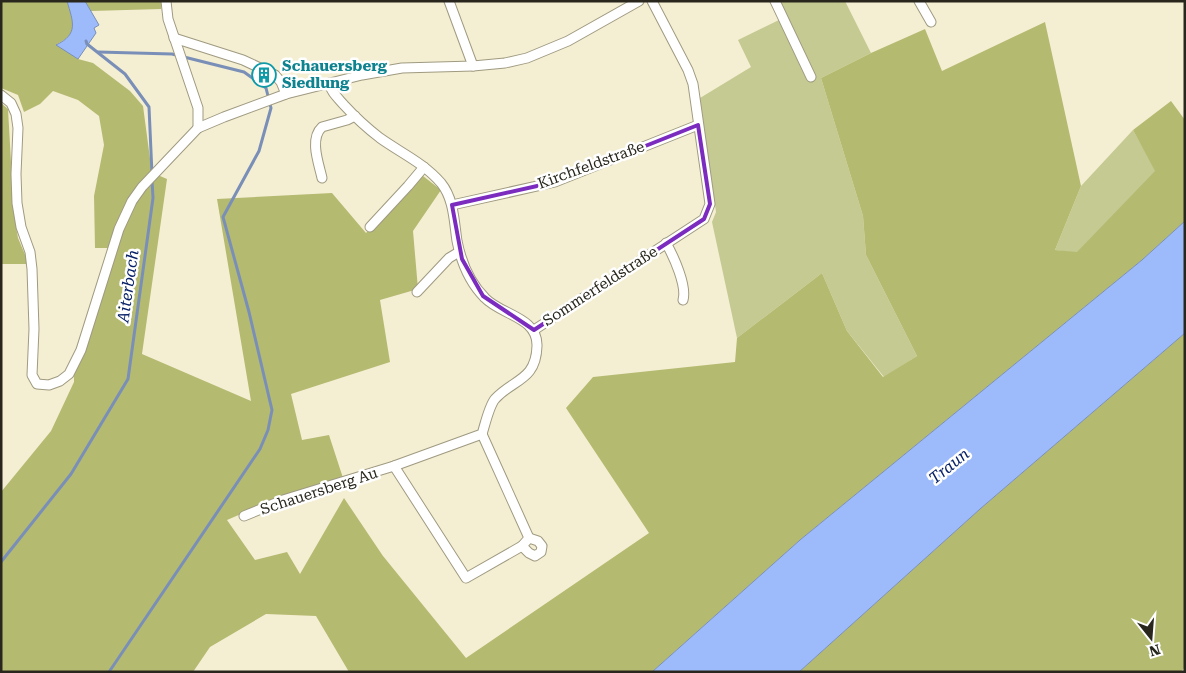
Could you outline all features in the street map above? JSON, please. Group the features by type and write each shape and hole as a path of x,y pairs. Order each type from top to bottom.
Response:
{"street":[{"path":"166,1 168,19 198,108 198,128"},
{"path":"449,1 473,66"},
{"path":"1,95 11,103 16,114 18,128 17,203 21,227 30,252 32,269 34,329 32,376 37,384 49,385 60,381 69,374 81,350 119,229 132,201 142,187 198,128 282,96 362,75 402,68 473,66 505,63 527,58 568,41 639,1"},
{"name":"Sommerfeldstraße","path":"534,330 704,219 710,204 693,84 688,70 652,1"},
{"path":"775,1 811,78"},
{"path":"919,1 931,22"},
{"path":"176,43 242,60 275,75 280,82 282,96"},
{"path":"328,84 331,90 355,116 381,138 424,167 442,184 452,205 460,252 468,274 483,296 534,330 538,344 535,361 527,376 494,400 482,434 529,538 538,541 542,546 541,552 535,556 522,546"},
{"path":"322,178 316,145 318,130 355,116"},
{"name":"Kirchfeldstraße","path":"452,205 555,182 698,125"},
{"path":"370,227 424,167"},
{"name":"Sommerfeldstraße","path":"666,243 673,255 685,293 683,300"},
{"path":"417,292 449,258 460,252"},
{"name":"Schauersberg Au","path":"244,516 283,500 394,466 482,434"},
{"name":"Schauersberg Au","path":"394,466 466,578 522,546 529,538"}],"highlighted area":[{"path":"698,125 710,204 704,219 534,330 483,296 462,259 452,205 555,182"}],"green space":[{"path":"1,1 67,1 73,21 72,31 64,40 57,44 78,59 93,63 130,91 143,106 151,166 160,176 167,179 142,354 251,401 217,199 332,193 366,233 423,176 441,190 413,231 418,289 380,300 390,362 291,394 302,440 329,435 343,478 283,496 227,520 255,560 287,552 300,574 344,498 383,556 466,658 649,533 566,408 593,377 735,362 737,338 822,273 847,331 883,377 917,356 866,255 863,216 821,78 925,29 942,71 1045,22 1081,186 1055,250 1077,252 1155,171 1133,130 1171,101 1185,120 1185,221 1142,260 800,540 652,672 349,672 316,616 266,614 210,647 193,672 1,672 1,492 51,431 74,382 74,371 115,248 95,248 94,196 104,145 99,116 78,100 53,91 40,104 24,112 18,95 1,88"},
{"path":"85,1 161,1 161,9 91,11"},
{"path":"774,1 845,1 871,53 821,78 863,216 866,255 917,356 884,377 847,331 822,273 737,338 712,222 716,212 700,98 751,67 738,40 781,19"},
{"path":"1,103 8,109 14,215 18,238 29,264 1,264"},
{"path":"1133,130 1156,171 1077,253 1055,250 1081,186"},
{"path":"1185,333 1185,667 1181,672 799,672 980,509"}],"water":[{"path":"67,1 85,1 99,25 94,28 96,33 78,59 56,45 63,41 71,32 72,21"},
{"name":"Traun","path":"1185,221 1185,333 980,509 799,672 652,672 800,540 1142,260"}],"waterway":[{"name":"Aiterbach","path":"86,41 87,44 125,74 149,107 152,174"},
{"path":"98,52 172,54 244,72 266,88 271,108 259,151 223,217 249,312 272,410 268,430 260,449 109,672"},
{"name":"Aiterbach","path":"1,562 71,474 128,379 153,198 152,180"}],"place":[{"name":"Schauersberg Siedlung","path":"264,75"}]}
